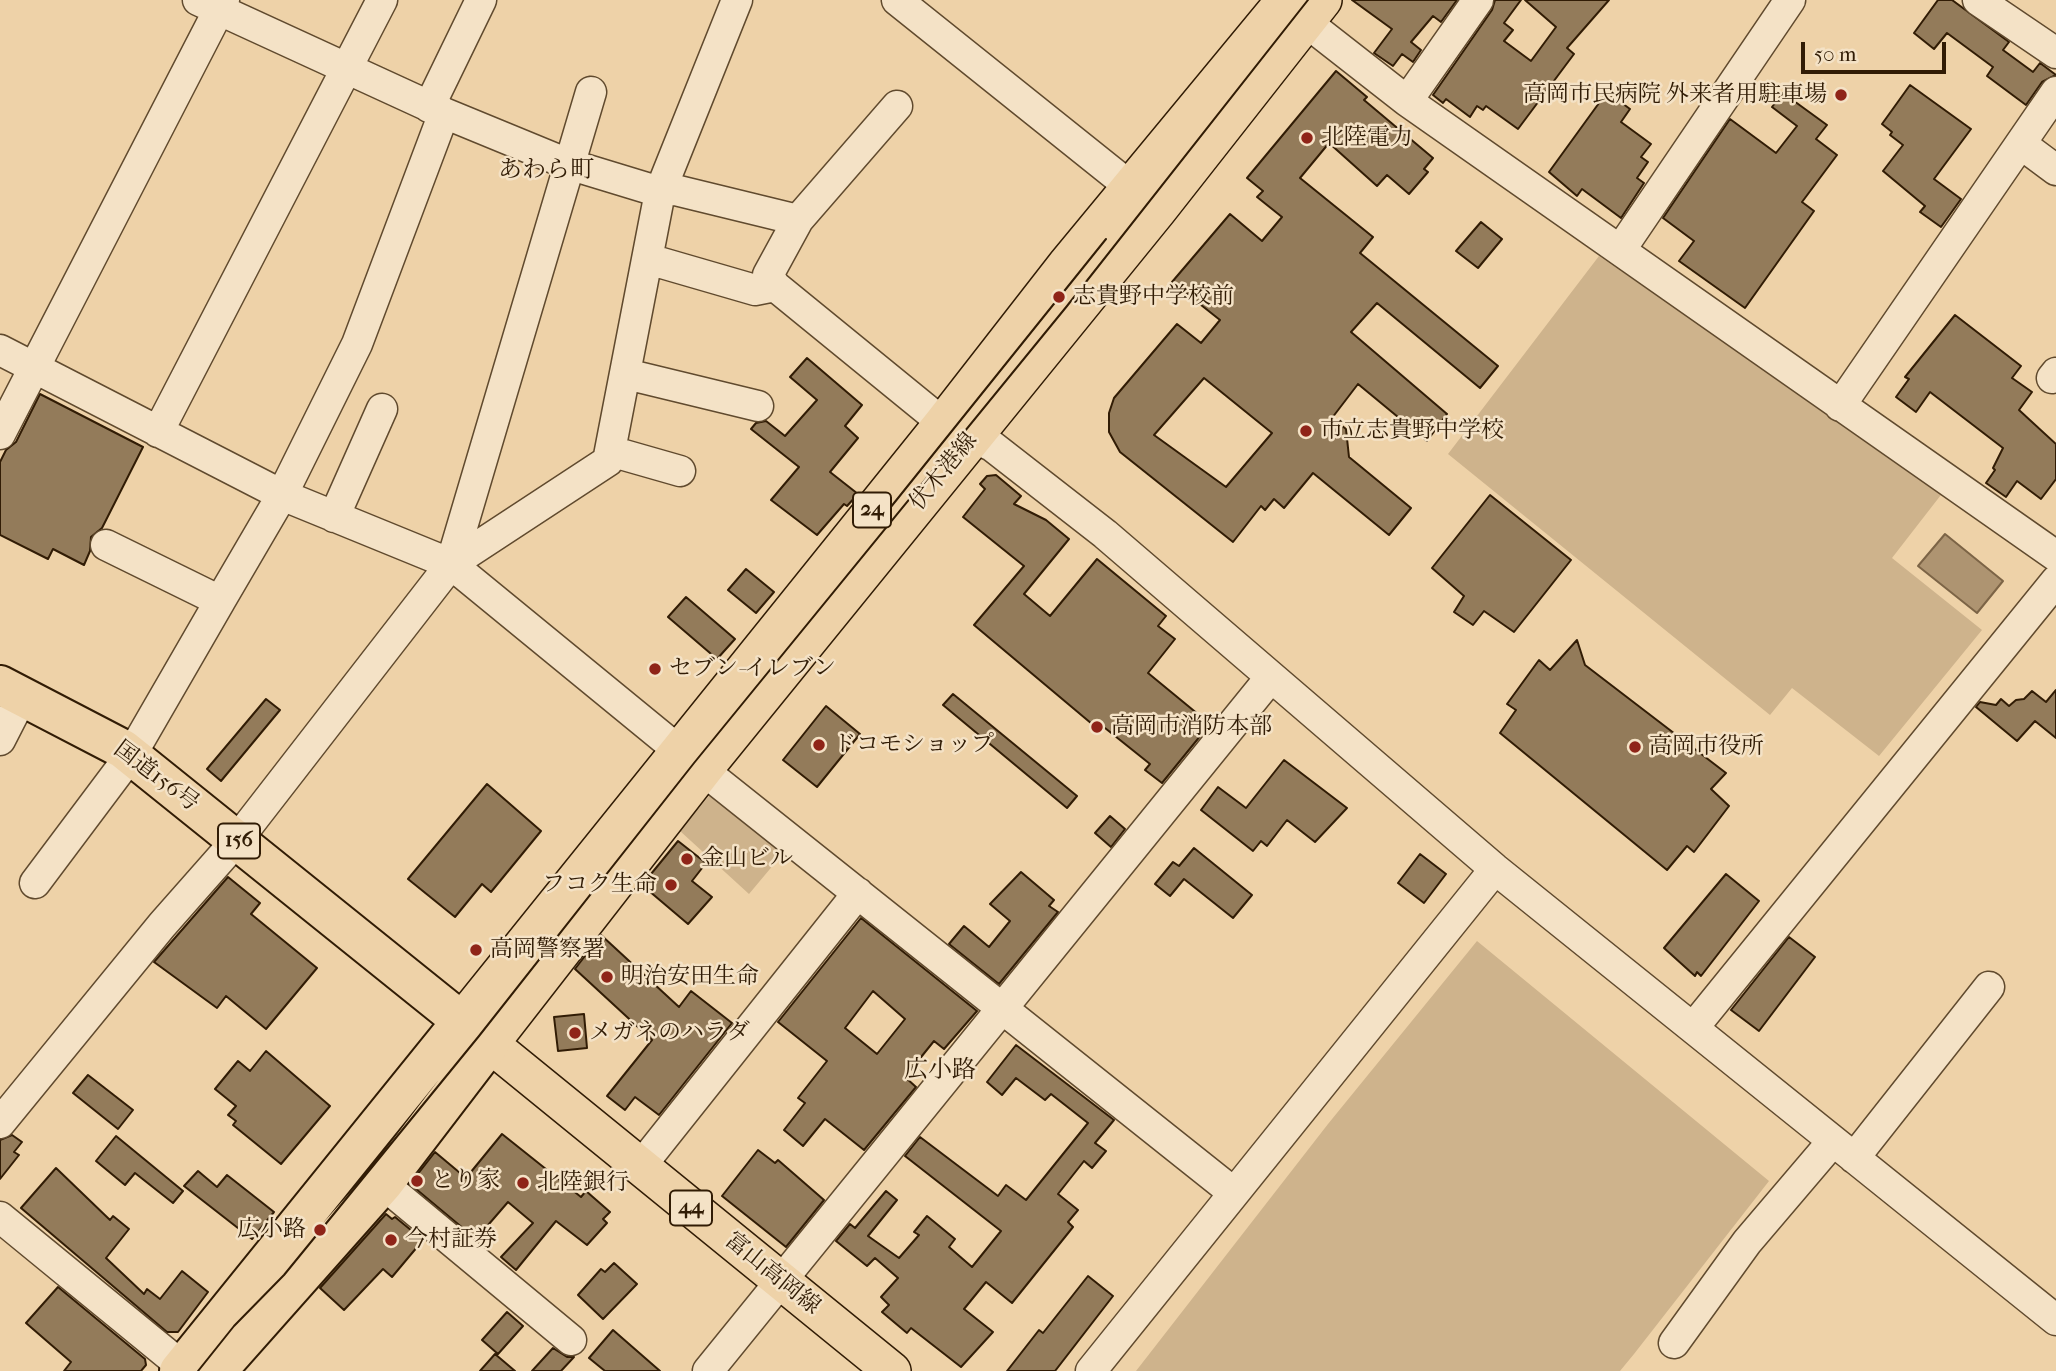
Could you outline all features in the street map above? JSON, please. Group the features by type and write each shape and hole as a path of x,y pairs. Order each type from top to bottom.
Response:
{"highway":[{"name":"国道156号","path":"11,691 131,755 475,1033"},
{"path":"192,1370 383,1184 475,1033"},
{"path":"192,1370 475,1033"}],"main road":[{"name":"伏木港線","path":"475,1033 1145,198 1294,5"},
{"name":"富山高岡線","path":"475,1033 884,1369"}],"street":[{"path":"158,432 382,0"},
{"path":"36,883 131,755 282,495 357,344 437,110 481,0"},
{"path":"897,0 1145,198"},
{"path":"1407,101 1478,0"},
{"path":"1621,249 1790,0"},
{"path":"1978,0 2056,53"},
{"path":"0,434 214,3 344,70 568,164 660,192 675,190 798,220"},
{"path":"0,1123 162,925 237,840 451,564 608,461 660,192 727,3"},
{"path":"1294,5 1407,101 2056,556"},
{"path":"451,564 591,92"},
{"path":"1840,406 2056,92"},
{"path":"897,106 798,220 768,275 775,286 957,430 992,446 1105,534 1495,869 2056,1320"},
{"path":"2021,144 2056,170"},
{"path":"648,259 755,290 775,286"},
{"path":"0,350 282,495 451,564 1001,1008 1234,1192"},
{"path":"626,374 758,406"},
{"path":"334,516 382,409"},
{"path":"610,451 680,471"},
{"path":"106,545 220,601"},
{"path":"1693,1028 2056,581"},
{"path":"708,1371 1271,677"},
{"path":"0,740 11,691"},
{"path":"1091,1371 1495,869"},
{"path":"640,1167 858,893"},
{"path":"1674,1343 1747,1242 1844,1149 1989,987"},
{"path":"383,1184 571,1340"},
{"path":"0,1217 192,1370"}],"shaded area":[{"path":"1599,256 1944,491 1892,558 1982,630 1879,756 1792,688 1770,715 1448,454"},
{"path":"1945,534 2003,581 1977,613 1918,566"},
{"path":"718,785 790,845 749,894 680,831"},
{"path":"1477,941 1769,1181 1634,1354 1620,1371 1136,1371 1328,1124"}],"building":[{"path":"1352,0 1457,0 1441,22 1433,16 1411,42 1421,50 1413,62 1402,54 1393,66 1374,53 1392,29"},
{"path":"1495,0 1521,0 1504,23 1513,30 1504,41 1531,61 1556,27 1525,0 1609,0 1567,48 1574,54 1518,129 1486,106 1483,110 1477,106 1470,117 1446,99 1443,103 1433,95 1492,10"},
{"path":"1938,0 1952,0 2009,42 2003,50 2033,72 2040,63 2056,75 2042,82 2026,105 1987,76 1993,67 1947,33 1934,49 1914,33"},
{"path":"1336,71 1367,97 1364,100 1433,158 1424,169 1428,172 1409,194 1387,175 1377,186 1329,143 1300,178 1373,237 1360,253 1498,366 1480,388 1377,303 1351,332 1447,414 1427,441 1358,384 1332,418 1346,429 1349,457 1411,508 1389,535 1313,473 1284,508 1274,499 1265,510 1261,506 1233,542 1120,452 1109,432 1109,413 1114,398 1177,324 1201,343 1220,320 1172,282 1230,214 1262,241 1282,217 1257,197 1263,191 1247,178","holes":["1204,378 1272,433 1226,487 1154,435"]},
{"path":"1910,85 1971,129 1934,179 1961,199 1941,227 1920,212 1925,206 1883,171 1903,145 1890,135 1892,132 1882,124"},
{"path":"1607,92 1630,109 1621,122 1651,144 1641,157 1648,162 1637,178 1644,183 1621,218 1582,189 1577,196 1549,172"},
{"path":"1783,93 1827,125 1816,139 1837,155 1802,202 1814,211 1745,308 1679,261 1694,241 1663,218 1730,119 1776,153 1797,126 1772,107"},
{"path":"1481,222 1502,239 1478,268 1456,251"},
{"path":"1955,315 2021,366 2012,378 2032,392 2019,410 2056,444 2056,479 2041,499 2017,481 2006,497 1986,483 1995,470 1993,468 2003,448 1930,392 1916,412 1896,397 1909,379 1905,377"},
{"path":"807,358 862,405 845,426 858,438 830,472 858,494 847,506 844,504 817,535 771,500 799,467 751,429 756,423 766,421 785,436 817,400 790,377"},
{"path":"40,394 143,447 102,528 91,537 90,551 84,565 53,549 48,559 0,535 0,462 6,450 16,442"},
{"path":"996,475 1021,496 1014,504 1046,520 1069,539 1024,594 1050,616 1097,559 1166,616 1158,626 1175,639 1148,673 1210,724 1162,783 1145,770 1150,764 1095,720 1092,724 974,625 1024,566 963,517 985,489 980,484 987,476"},
{"path":"1490,495 1571,560 1514,632 1484,611 1473,625 1454,612 1464,596 1432,568"},
{"path":"746,569 774,592 756,613 728,590"},
{"path":"686,597 735,639 717,659 668,617"},
{"path":"1577,640 1585,665 1726,773 1711,789 1729,806 1694,852 1687,846 1667,870 1500,733 1516,710 1507,704 1539,660 1550,670"},
{"path":"2056,690 2056,738 2035,721 2017,741 1976,707 1980,702 1996,705 2001,699 2009,706 2016,700 2024,699 2032,691 2046,702"},
{"path":"953,694 1077,796 1067,808 943,705"},
{"path":"266,699 280,710 221,781 207,769"},
{"path":"826,706 860,734 817,787 783,760"},
{"path":"1284,760 1347,808 1315,842 1287,820 1267,846 1261,841 1253,851 1201,810 1218,787 1246,808"},
{"path":"487,784 541,831 491,892 482,884 455,917 408,879"},
{"path":"1110,816 1125,829 1111,847 1095,833"},
{"path":"678,841 706,863 692,881 712,897 688,924 642,885"},
{"path":"1194,848 1252,895 1233,918 1184,879 1170,896 1155,884 1173,862 1179,866"},
{"path":"1420,854 1446,874 1424,903 1398,883"},
{"path":"1021,872 1054,900 1049,906 1058,912 999,984 949,944 964,926 989,947 1010,921 990,904"},
{"path":"1726,874 1759,901 1701,976 1697,972 1695,976 1664,948"},
{"path":"228,877 260,903 251,914 317,968 266,1029 226,996 217,1008 154,962"},
{"path":"861,918 977,1011 944,1049 934,1041 905,1077 916,1087 864,1150 825,1119 803,1146 784,1130 805,1103 798,1098 827,1061 778,1022","holes":["873,991 905,1019 877,1054 845,1028"]},
{"path":"601,935 679,1007 691,991 732,1023 659,1115 635,1097 625,1110 607,1096 652,1040 575,969"},
{"path":"1789,937 1815,957 1759,1031 1731,1010"},
{"path":"584,1014 587,1048 558,1051 554,1017"},
{"path":"1016,1045 1114,1120 1095,1143 1106,1151 1092,1168 1084,1161 1058,1194 1078,1210 1068,1222 1073,1227 1012,1303 986,1282 964,1309 993,1332 961,1367 911,1328 907,1333 882,1312 889,1305 881,1297 898,1278 875,1258 867,1266 836,1241 850,1224 855,1228 886,1191 897,1200 868,1236 899,1258 919,1235 914,1232 927,1216 955,1239 949,1247 972,1267 1001,1231 905,1156 920,1137 998,1196 1006,1185 1026,1200 1088,1123 1051,1094 1045,1100 1016,1078 1002,1095 987,1082"},
{"path":"266,1051 330,1106 281,1164 233,1125 236,1121 228,1115 236,1106 215,1089 238,1061 250,1071"},
{"path":"88,1075 133,1110 118,1129 73,1093"},
{"path":"502,1134 581,1197 586,1191 610,1212 603,1219 607,1223 587,1245 556,1221 516,1270 501,1257 533,1223 508,1202 476,1239 410,1184 435,1152 466,1178"},
{"path":"12,1135 22,1142 14,1152 19,1155 0,1179 0,1140"},
{"path":"116,1136 183,1191 173,1203 135,1173 125,1185 96,1161"},
{"path":"758,1150 775,1163 778,1160 824,1200 786,1247 722,1196"},
{"path":"56,1168 110,1220 113,1216 129,1229 106,1258 144,1294 147,1289 160,1299 182,1271 208,1292 178,1332 167,1332 21,1208"},
{"path":"198,1171 217,1187 227,1175 274,1212 252,1239 184,1186"},
{"path":"386,1214 392,1219 395,1217 423,1240 392,1277 383,1269 344,1310 320,1288"},
{"path":"614,1263 637,1284 603,1319 578,1295 601,1269 605,1272"},
{"path":"1088,1276 1113,1296 1055,1371 1007,1371 1039,1330 1043,1333"},
{"path":"58,1287 145,1359 146,1365 141,1371 64,1371 71,1362 26,1323"},
{"path":"507,1312 523,1326 498,1354 482,1340"},
{"path":"613,1330 660,1371 605,1371 589,1358"},
{"path":"553,1348 567,1357 574,1357 561,1371 532,1371"},
{"path":"495,1354 515,1371 480,1371"}],"tram line":[{"path":"198,1371 234,1326 284,1275 479,1036 694,763 1067,306 1308,0"},
{"path":"882,518 1106,239"}],"place":[{"name":"高岡市民病院 外来者用駐車場","path":"1841,95"},
{"name":"北陸電力","path":"1307,138"},
{"name":"志貴野中学校前","path":"1059,297"},
{"name":"市立志貴野中学校","path":"1306,431"},
{"name":"セブン-イレブン","path":"655,669"},
{"name":"高岡市消防本部","path":"1097,727"},
{"name":"ドコモショップ","path":"819,745"},
{"name":"高岡市役所","path":"1635,747"},
{"name":"金山ビル","path":"687,859"},
{"name":"フコク生命","path":"671,885"},
{"name":"高岡警察署","path":"476,950"},
{"name":"明治安田生命","path":"607,977"},
{"name":"メガネのハラダ","path":"575,1033"},
{"name":"とり家","path":"417,1181"},
{"name":"北陸銀行","path":"523,1183"},
{"name":"広小路","path":"320,1230"},
{"name":"今村証券","path":"391,1240"}],"district":[{"name":"あわら町","path":"546,171"},
{"name":"広小路","path":"940,1071"}]}
